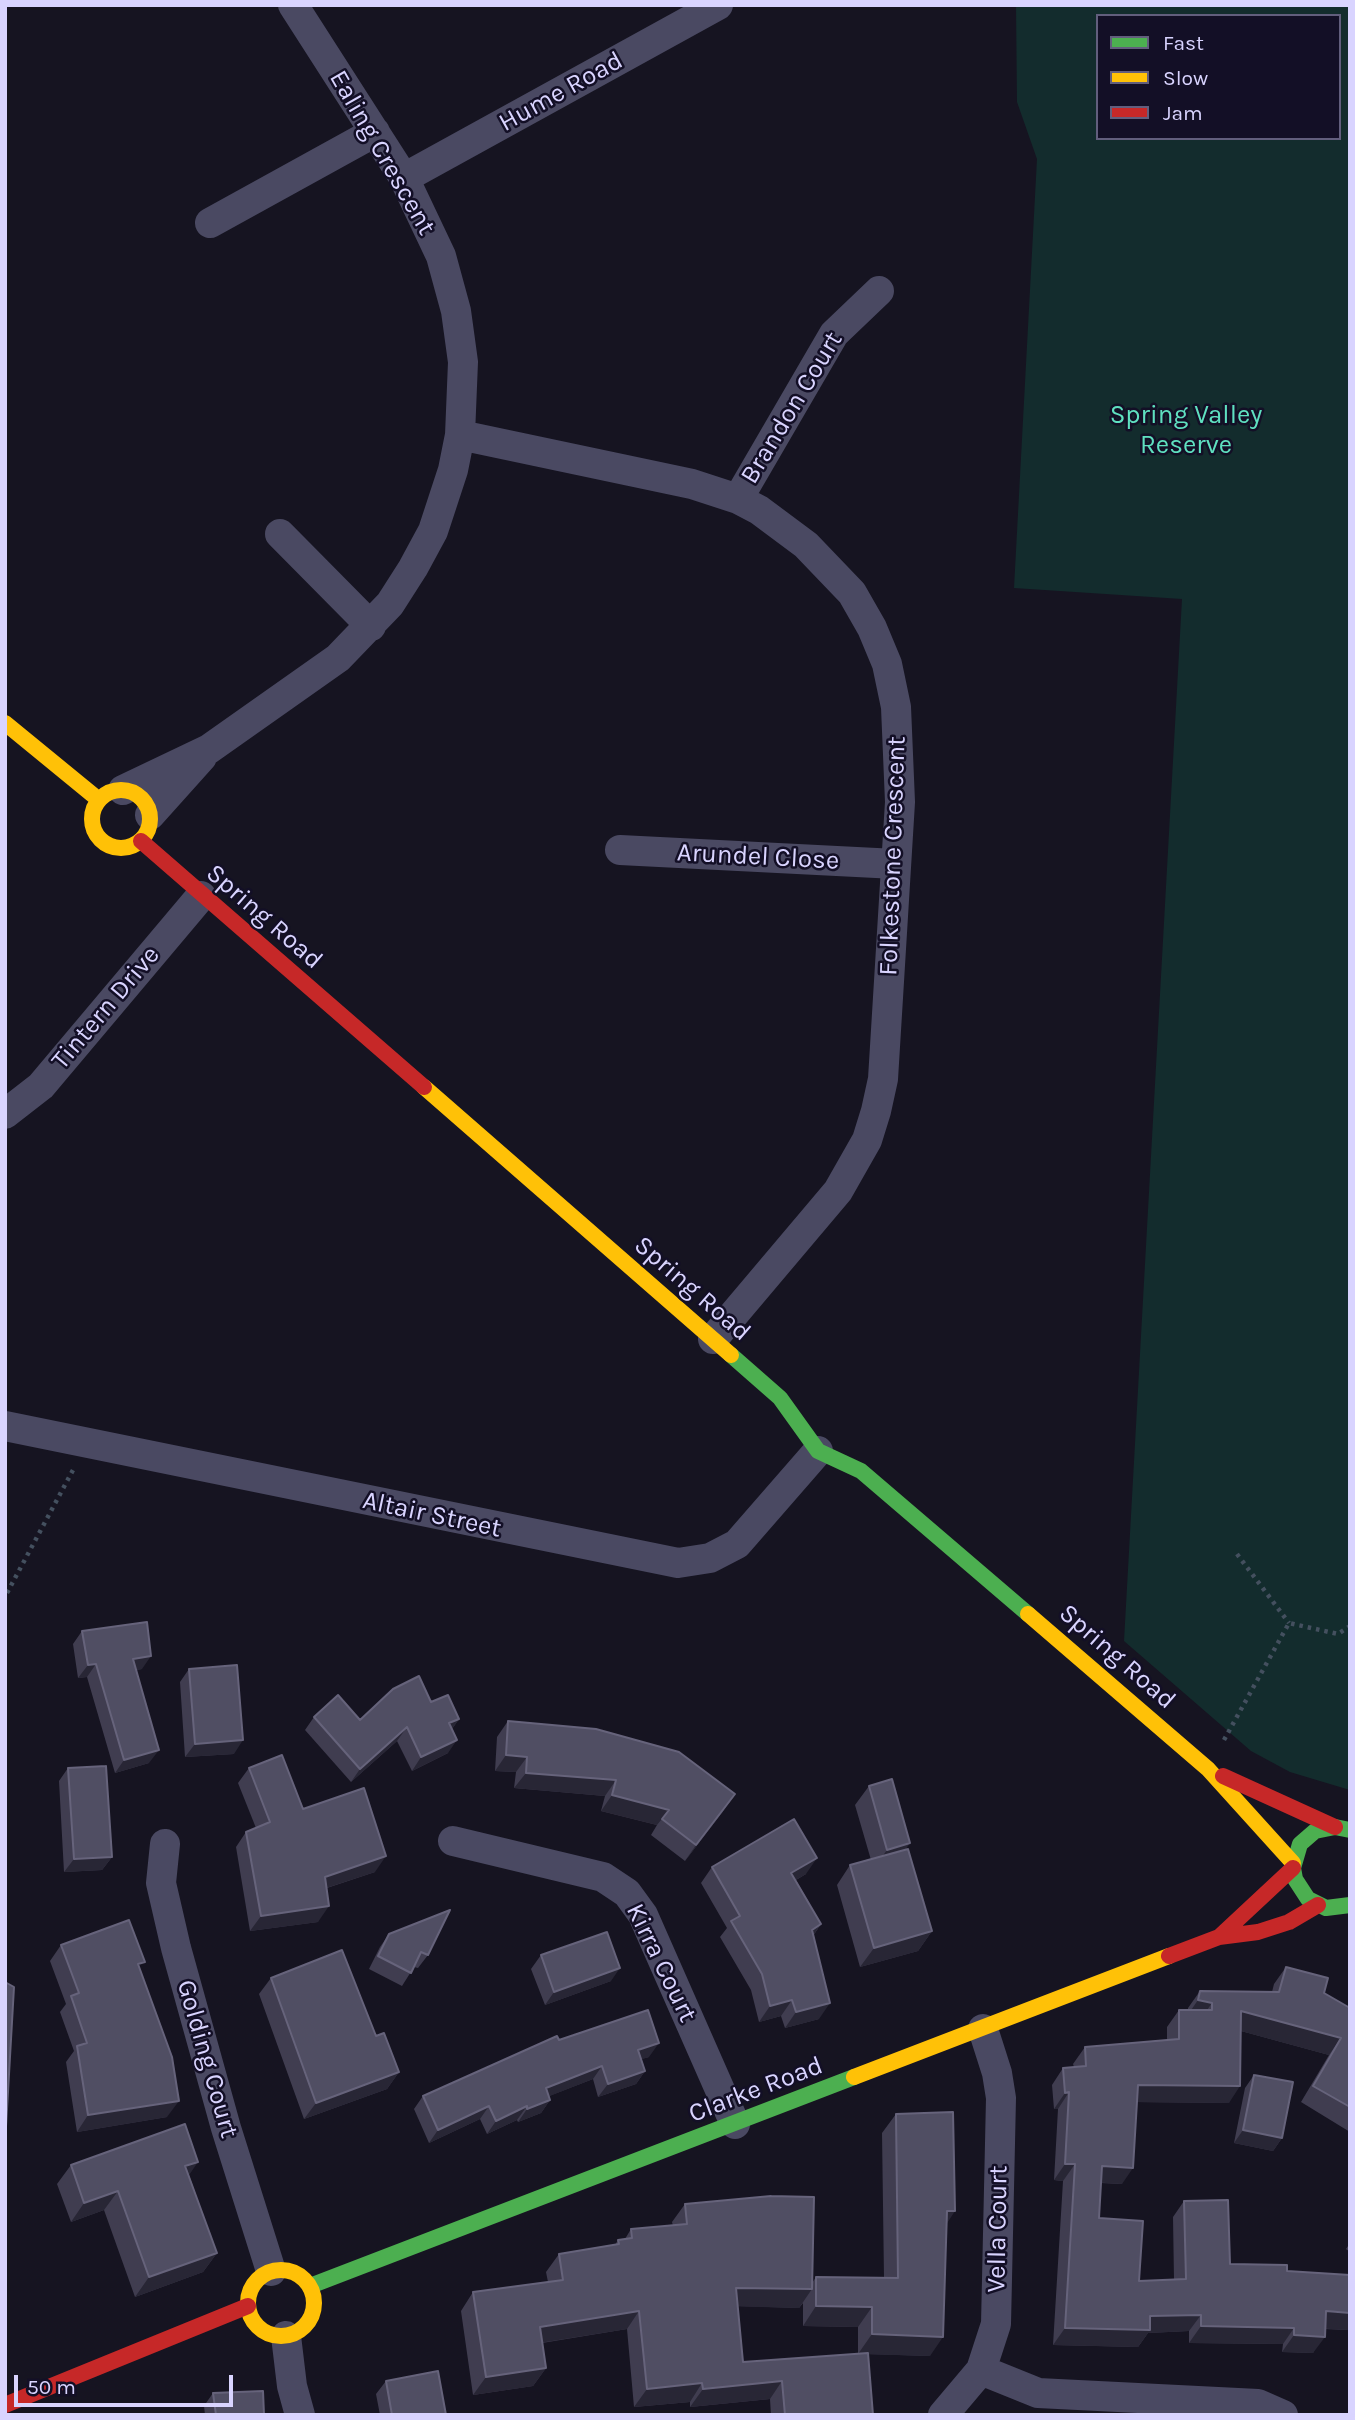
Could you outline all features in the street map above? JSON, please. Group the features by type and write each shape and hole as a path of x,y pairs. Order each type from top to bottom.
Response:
{"street":[{"name":"Ealing Crescent","path":"111,795 209,749 338,659 371,626 396,595 433,531 453,470 460,435 463,362 456,312 441,256 404,178 293,5"},
{"name":"Hume Road","path":"404,178 718,5"},
{"path":"210,223 375,132"},
{"name":"Brandon Court","path":"738,499 834,334 879,291"},
{"name":"Folkestone Crescent","path":"460,435 622,467 738,499 783,525 825,562 852,593 872,628 887,664 895,707 900,802 883,1079 867,1140 838,1191 713,1339"},
{"path":"280,534 371,626"},
{"path":"5,723 111,795 138,795 148,808 146,828 123,849 105,844 98,837 92,818 111,795"},
{"name":"Ealing Crescent","path":"146,828 209,749"},
{"name":"Spring Road","path":"146,828 201,896 780,1398 818,1451 861,1471 1208,1769 1293,1865 1300,1890 1322,1907"},
{"name":"Arundel Close","path":"620,849 896,864"},
{"name":"Tintern Drive","path":"5,1114 41,1086 201,896"},
{"name":"Altair Street","path":"5,1426 678,1563 710,1558 737,1544 818,1451"},
{"name":"Spring Road","path":"1208,1769 1345,1828"},
{"name":"Clarke Road","path":"1219,1937 1293,1865 1300,1844 1307,1837 1324,1828 1345,1828"},
{"name":"Kirra Court","path":"453,1842 603,1877 627,1893 643,1914 735,2124"},
{"name":"Golding Court","path":"165,1844 162,1883 176,1948 226,2128 271,2271"},
{"path":"1322,1907 1350,1905"},
{"path":"1322,1907 1350,1918"},
{"name":"Clarke Road","path":"310,2286 1219,1937 1258,1932 1322,1907"},
{"name":"Vella Court","path":"943,2415 981,2370 996,2324 1000,2118 997,2073 983,2029"},
{"path":"271,2271 293,2272 310,2286 314,2296 311,2317 305,2326 286,2336 265,2332 250,2316 247,2305 253,2284 271,2271"},
{"path":"5,2405 64,2383 247,2305"},
{"path":"286,2336 292,2386 300,2415"},
{"path":"981,2370 1038,2393 1258,2404 1283,2415"}],"path":[{"path":"6,1592 87,1443"},
{"path":"1237,1554 1289,1623 1338,1634 1350,1626"},
{"path":"1208,1769 1289,1623"}],"green space":[{"name":"Spring Valley Reserve","path":"1016,5 1350,5 1350,1790 1290,1772 1251,1751 1124,1641 1182,599 1014,588 1037,159 1017,102"}],"building":[{"path":"147,1622 151,1656 133,1659 159,1750 124,1760 96,1664 88,1665 82,1631"},
{"path":"237,1665 243,1740 195,1744 189,1669"},
{"path":"419,1676 431,1702 448,1695 459,1719 449,1723 457,1740 421,1757 407,1727 360,1769 314,1717 338,1695 360,1720 393,1689"},
{"path":"508,1721 596,1729 679,1752 735,1794 696,1845 662,1819 669,1810 612,1795 616,1780 526,1773 527,1757 506,1755"},
{"path":"282,1755 303,1809 364,1788 386,1856 325,1877 329,1906 261,1916 246,1832 270,1822 249,1768"},
{"path":"106,1766 112,1857 74,1859 68,1768"},
{"path":"892,1779 910,1843 887,1850 869,1786"},
{"path":"794,1819 817,1858 791,1873 821,1924 812,1930 830,2003 796,2012 792,2000 770,2006 762,1974 731,1921 740,1916 712,1867"},
{"path":"908,1849 932,1931 874,1948 850,1865"},
{"path":"450,1910 428,1955 421,1952 411,1973 378,1956 389,1934"},
{"path":"129,1920 145,1962 138,1964 172,2057 179,2101 88,2115 77,2046 87,2043 71,1996 79,1993 61,1945"},
{"path":"607,1932 620,1968 554,1992 541,1955"},
{"path":"342,1950 376,2036 384,2033 399,2072 316,2103 271,1978"},
{"path":"1286,1967 1328,1978 1324,1993 1350,2008 1350,2107 1313,2086 1341,2038 1241,2011 1240,2086 1138,2085 1133,2168 1102,2166 1099,2218 1143,2221 1139,2281 1186,2279 1184,2201 1228,2200 1230,2264 1287,2265 1287,2271 1350,2275 1350,2313 1326,2311 1325,2337 1294,2335 1294,2328 1201,2326 1201,2315 1150,2316 1150,2330 1065,2328 1075,2164 1065,2164 1069,2092 1065,2093 1063,2068 1086,2066 1085,2047 1179,2039 1179,2010 1212,2010 1212,2003 1198,2000 1200,1991 1279,1992"},
{"path":"5,1982 14,1987 5,2144"},
{"path":"648,2010 659,2043 638,2050 645,2071 608,2084 602,2066 546,2088 550,2100 527,2109 527,2106 496,2121 489,2106 438,2130 423,2096 557,2036 559,2040"},
{"path":"1254,2075 1293,2082 1282,2138 1243,2130"},
{"path":"953,2112 955,2211 947,2211 943,2337 872,2334 872,2307 816,2306 816,2277 898,2278 896,2114"},
{"path":"185,2124 198,2162 185,2166 217,2253 149,2277 118,2191 84,2203 71,2165"},
{"path":"771,2196 814,2197 812,2289 736,2288 743,2362 868,2353 873,2415 785,2415 782,2381 703,2389 702,2383 647,2389 639,2311 540,2327 546,2368 486,2377 473,2292 563,2280 559,2254 619,2244 618,2240 632,2238 631,2229 687,2224 685,2204"},
{"path":"438,2371 446,2415 392,2415 386,2381"},
{"path":"263,2391 264,2415 216,2415 213,2393"}],"traffic: fast":[{"path":"731,1355 780,1398 818,1451 861,1471 1028,1614"},
{"path":"1350,1830 1335,1827 1315,1831 1300,1844 1293,1868 1295,1879 1308,1899 1326,1908 1350,1905"},
{"path":"310,2286 854,2077"}],"traffic: slow":[{"path":"5,723 99,800"},
{"path":"115,790 127,790 142,798 150,813 150,819 150,825 142,840 127,848 115,848 100,840 92,825 92,813 100,798 115,790"},
{"path":"424,1087 731,1355"},
{"path":"1028,1614 1208,1769 1293,1863"},
{"path":"854,2077 1169,1956"},
{"path":"281,2270 294,2272 309,2285 314,2303 312,2316 299,2331 281,2336 268,2334 253,2321 248,2303 250,2290 263,2275 281,2270"}],"traffic: jam":[{"path":"141,841 424,1087"},
{"path":"1223,1776 1335,1827"},
{"path":"1219,1937 1293,1868"},
{"path":"1169,1956 1219,1937 1258,1932 1289,1922 1318,1905"},
{"path":"5,2405 248,2306"}]}
